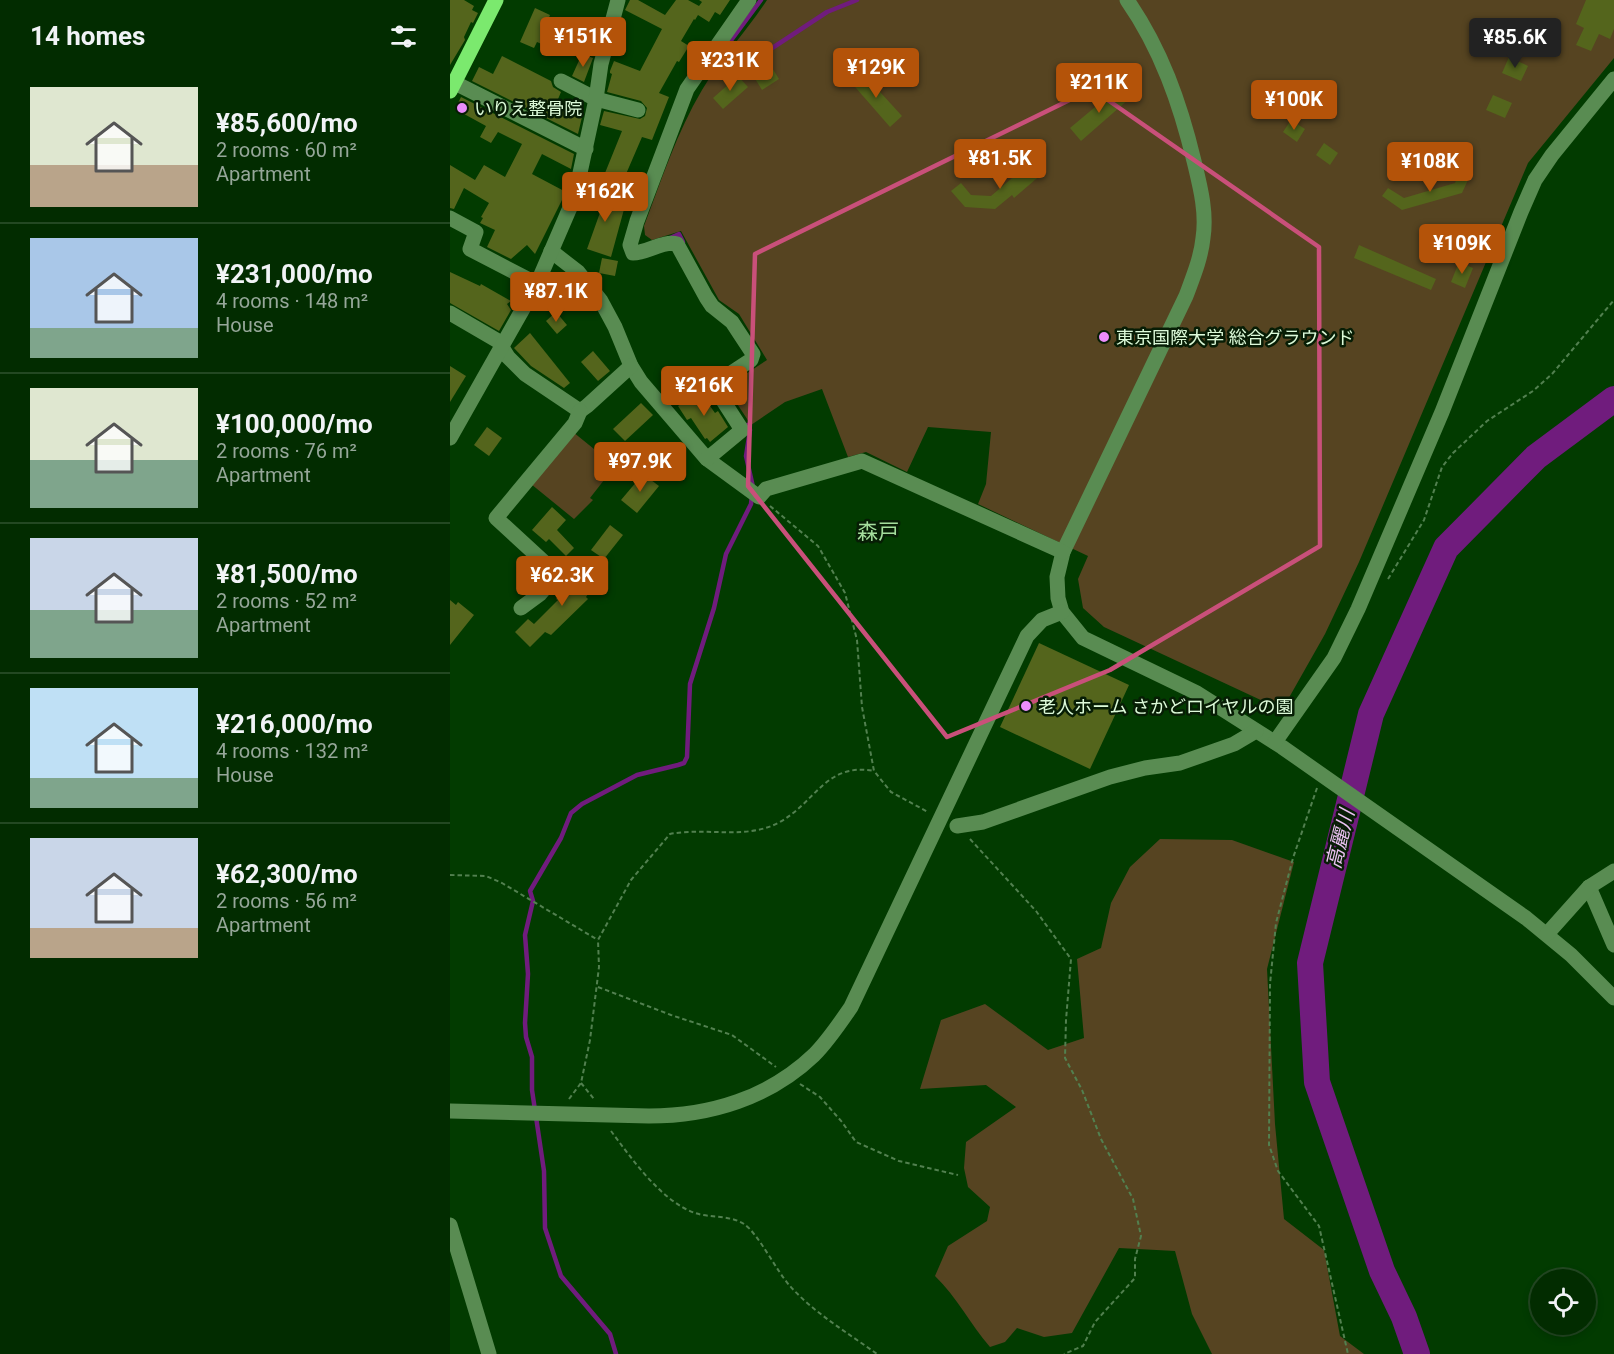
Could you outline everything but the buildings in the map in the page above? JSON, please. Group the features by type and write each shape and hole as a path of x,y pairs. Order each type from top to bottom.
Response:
{"main road":[{"path":"452,87 496,0"}],"street":[{"path":"450,438 537,284 575,196 596,99 601,64 618,0"},
{"path":"706,459 742,430 713,385 752,360 753,354 732,322 712,306 677,244 671,243 640,253 633,253 630,245 687,89 749,0"},
{"path":"1127,0 1157,50 1176,98 1202,194 1203,237 1199,261 1186,296 1063,552 1057,577 1058,598 1062,612 1083,638 1197,693 1275,742 1319,781 1526,918 1547,934 1614,998"},
{"path":"1275,742 1334,658 1358,609 1442,412 1535,180 1552,155 1614,79"},
{"path":"561,81 596,99 638,110"},
{"path":"452,87 586,149"},
{"path":"450,218 476,232 470,249 537,284"},
{"path":"552,251 578,272 601,301 615,327 631,366 641,382 706,459 759,497 766,489 862,461 1063,552"},
{"path":"450,314 498,340 508,357 525,374 580,411"},
{"path":"521,608 540,594 557,574 496,518 575,423 580,411 631,366"},
{"path":"450,1112 649,1116 700,1113 747,1099 785,1078 815,1054 851,1007 1027,636 1042,620 1062,612"},
{"path":"957,826 983,822 1110,777 1145,768 1180,763 1234,744 1256,731"},
{"path":"1547,934 1589,887 1614,870"},
{"path":"1589,887 1614,945"},
{"path":"450,1224 489,1354"}],"path":[{"path":"1383,586 1424,520 1442,467 1453,453 1487,421 1533,391 1552,374 1614,300"},
{"path":"759,497 818,546 845,593 857,640 862,707 874,771 883,784 897,797 940,819"},
{"path":"553,1113 569,1099 581,1083 594,1014 599,967 598,940 631,880 670,834 707,830 761,831 789,817 840,772 852,769 874,771"},
{"path":"1319,781 1293,858 1276,923 1270,984 1269,1145 1275,1165 1283,1178 1319,1226 1348,1354"},
{"path":"957,826 1035,911 1071,959 1065,1058 1082,1090 1101,1139 1133,1199 1141,1236 1135,1259 1135,1278 1095,1322 1083,1346 1064,1354"},
{"path":"450,875 486,876 502,883 598,940"},
{"path":"581,1083 597,1105"},
{"path":"611,1130 650,1180 678,1206 698,1214 744,1224 790,1286 812,1306 877,1354"}],"highlighted area":[{"path":"1092,89 1319,247 1320,546 1110,670 947,737 748,486 755,254"}],"shaded area":[{"name":"東京国際大学 総合グラウンド","path":"767,0 1614,0 1614,58 1528,163 1359,562 1325,634 1282,710 1104,627 1083,608 1078,579 1088,556 978,504 986,484 991,432 928,427 907,472 866,452 848,457 822,389 785,402 751,425 726,387 767,360 739,314 719,300 681,231 652,240 645,235 644,226 670,157 693,106 717,67"},
{"path":"573,432 615,466 590,498 593,500 574,519 531,484"},
{"path":"1160,839 1232,840 1294,862 1267,969 1275,1124 1284,1219 1324,1250 1340,1336 1364,1354 1212,1354 1192,1314 1175,1251 1119,1248 1072,1333 1044,1337 1017,1328 1005,1342 990,1347 935,1276 948,1246 987,1221 990,1207 968,1187 964,1168 966,1142 1016,1107 986,1085 920,1089 941,1020 985,1004 1048,1050 1084,1038 1077,959 1101,948 1111,903 1130,867"}],"waterway":[{"path":"718,58 761,0"},
{"path":"724,49 748,64 827,12 857,0"},
{"path":"670,238 679,234 683,242"},
{"name":"高麗川","path":"1417,1354 1404,1317 1382,1271 1317,1082 1310,963 1371,714 1446,548 1536,457 1614,399"},
{"path":"747,425 750,430 746,456 753,487"},
{"path":"616,1354 610,1334 561,1276 545,1228 544,1171 532,1090 532,1057 526,1037 525,1023 528,974 525,935 533,901 530,891 561,838 571,813 582,804 637,775 684,763 687,757 690,684 714,608 726,554 751,504 752,495"}],"place":[{"name":"いりえ整骨院","path":"462,108"},
{"name":"東京国際大学 総合グラウンド","path":"1104,337"},
{"name":"老人ホーム さかどロイヤルの園","path":"1026,706"}],"district":[{"name":"森戸","path":"878,532"}]}
